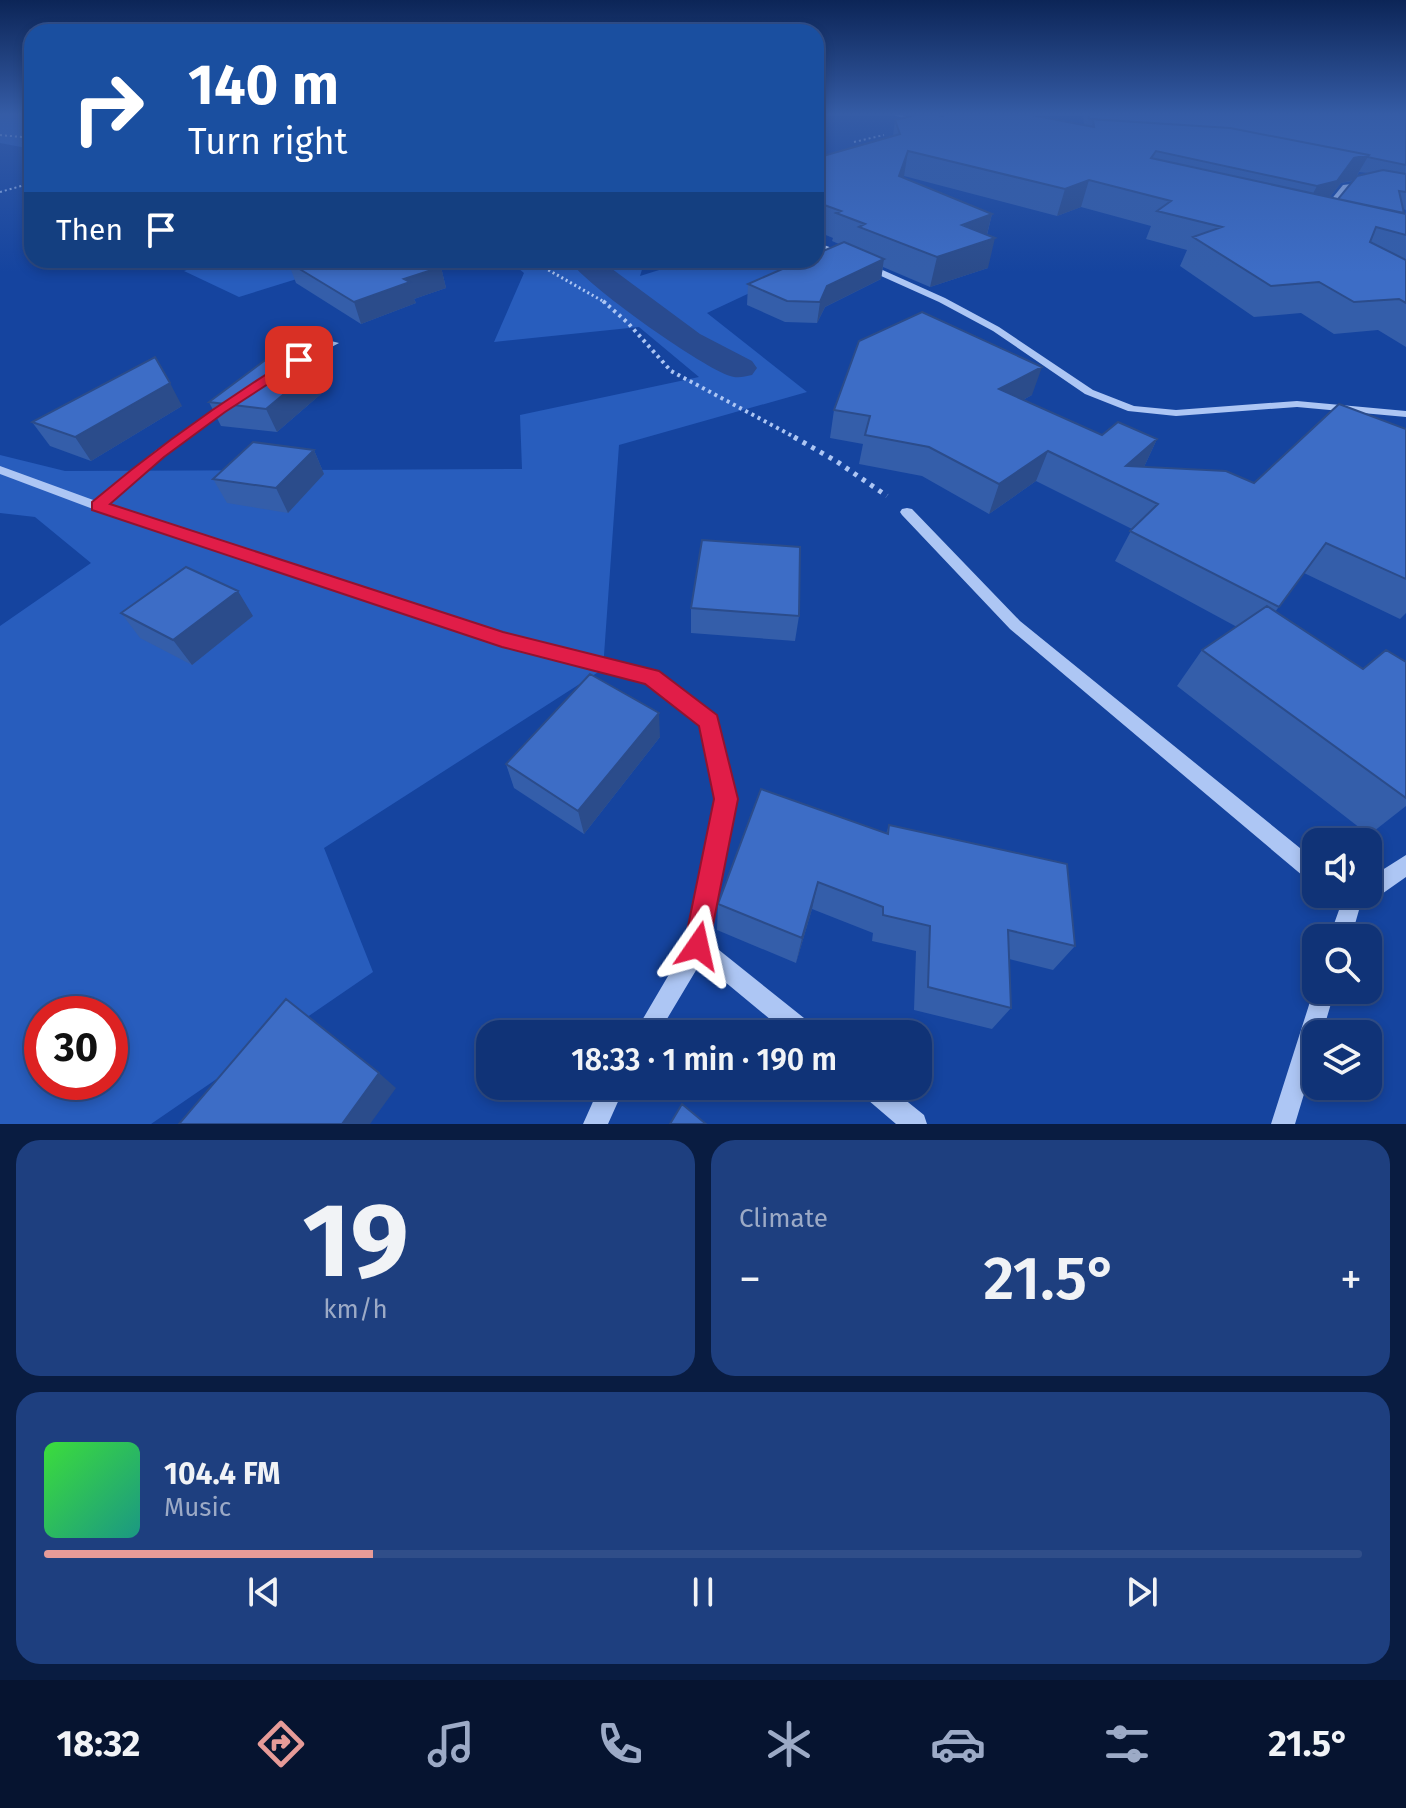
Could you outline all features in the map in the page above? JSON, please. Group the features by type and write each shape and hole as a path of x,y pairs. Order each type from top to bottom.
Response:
{"street":[{"path":"1314,215 1330,208 1345,186 1380,182 1355,174"},
{"path":"824,248 942,300 996,329 1089,392 1132,409 1176,413 1297,404 1406,414"},
{"path":"268,378 334,343"},
{"path":"98,506 159,454 244,393"},
{"path":"0,470 98,506 502,639 651,677 709,722 726,799 698,946 653,1020"},
{"path":"907,512 1015,625 1302,862"},
{"path":"1382,879 1406,865"},
{"path":"698,946 789,1020"},
{"path":"1283,1124 1320,1004"},
{"path":"595,1124 606,1100"},
{"path":"886,1100 915,1124"}],"path":[{"path":"0,192 24,185"},
{"path":"546,268 585,289 627,322 657,359 678,375 854,469 907,512"}],"shaded area":[{"path":"192,268 332,268 239,297 184,271"},
{"path":"518,268 642,268 640,276 666,268 803,268 707,313 807,392 619,445 603,669 324,848 373,972 151,1124 0,1124 0,626 91,563 35,517 0,513 0,455 65,471 522,469 520,415 699,377 639,327 494,342 524,273"}],"building":[{"path":"824,167 902,167 899,176 992,214 962,225 995,238 937,257 859,227 865,224 836,213 841,211 824,205"},
{"path":"976,167 1194,167 1406,214 1406,235 1376,227 1370,242 1406,260 1406,303 1399,299 1354,302 1319,282 1271,286 1193,237 1222,227 1157,211 1171,201 1089,180 1065,189"},
{"path":"1232,167 1347,167 1337,181 1317,186"},
{"path":"1383,170 1406,174 1406,192 1399,191 1404,213 1338,199 1357,176"},
{"path":"844,242 884,259 827,286 820,302 787,301 748,284 785,268 824,268 824,251"},
{"path":"298,268 438,268 404,279 410,282 354,302"},
{"path":"922,312 1042,367 999,389 1102,435 1118,422 1157,439 1126,466 1226,471 1254,483 1339,404 1406,429 1406,579 1326,543 1279,607 1130,531 1158,504 1048,451 999,484 929,447 865,435 870,416 834,410 859,341"},
{"path":"155,357 170,383 75,437 32,422"},
{"path":"268,358 320,364 266,409 209,402"},
{"path":"253,442 314,450 276,488 213,479"},
{"path":"702,540 800,547 799,616 691,608"},
{"path":"186,567 238,591 173,640 121,613"},
{"path":"1267,606 1363,669 1386,650 1406,662 1406,798 1202,650"},
{"path":"590,674 659,713 578,811 506,764"},
{"path":"761,789 888,834 889,825 1067,864 1075,946 1008,930 1011,1008 928,987 930,926 883,915 883,907 818,882 802,938 718,904"},
{"path":"286,999 379,1073 342,1124 179,1124"},
{"path":"682,1104 706,1124 670,1124"}],"waterway":[{"path":"593,268 689,341 740,368"}],"route":[{"path":"299,360 220,409 159,454 98,506 502,639 651,677 709,722 726,799 698,946"}]}
